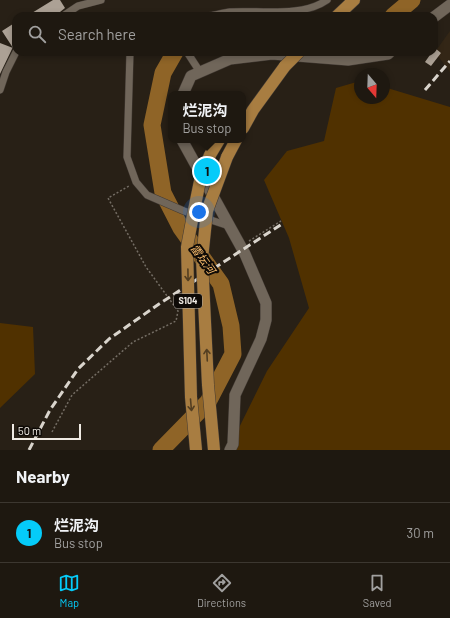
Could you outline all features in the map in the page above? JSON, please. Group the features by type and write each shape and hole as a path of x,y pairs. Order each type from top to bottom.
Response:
{"main road":[{"path":"341,12 354,0"},
{"path":"246,106 295,56"},
{"path":"246,123 253,110 285,66"},
{"name":"S104","path":"196,450 191,397 187,247 201,176 217,143"},
{"name":"S104","path":"214,450 208,385 202,259 207,211 227,157 234,143"}],"street":[{"path":"69,12 78,6 101,0"},
{"path":"230,12 285,12 320,6 327,0"},
{"path":"438,14 450,5"},
{"path":"0,90 6,72 14,56"},
{"path":"130,56 127,158 136,182 147,195 184,211 229,226"},
{"path":"190,56 200,72"},
{"path":"184,91 191,76 230,59 255,56"},
{"path":"297,56 348,60 375,56"},
{"path":"184,143 241,246 266,303 266,320 261,339 235,395 233,444 230,450"}],"path":[{"path":"52,432 72,394 133,342 176,321 178,311 146,267 108,198 136,182"},
{"path":"241,246 281,222"}],"shaded area":[{"path":"450,31 450,72 438,56 438,48"},
{"path":"354,83 354,104 390,104 390,89 450,107 450,450 230,450 231,444 267,371 309,308 289,238 264,180 287,151 324,141 336,88"},
{"path":"0,323 33,327 35,374 0,408"}],"building":[{"path":"53,0 60,0 65,8 60,12 34,12"},
{"path":"12,25 12,46 2,31"},
{"path":"0,43 12,48 12,49 0,74"},
{"path":"438,50 441,53 431,66 425,62 429,56 438,56"}],"waterway":[{"name":"雷坛河","path":"398,12 412,0"},
{"name":"雷坛河","path":"161,450 208,402 233,354 231,326 221,284 181,228 163,193 152,125 163,73 173,56"}],"railway":[{"path":"425,90 450,61"},
{"path":"29,450 50,410 78,369 109,339 159,304 282,224"}],"place":[{"name":"烂泥沟","path":"207,171"}]}
